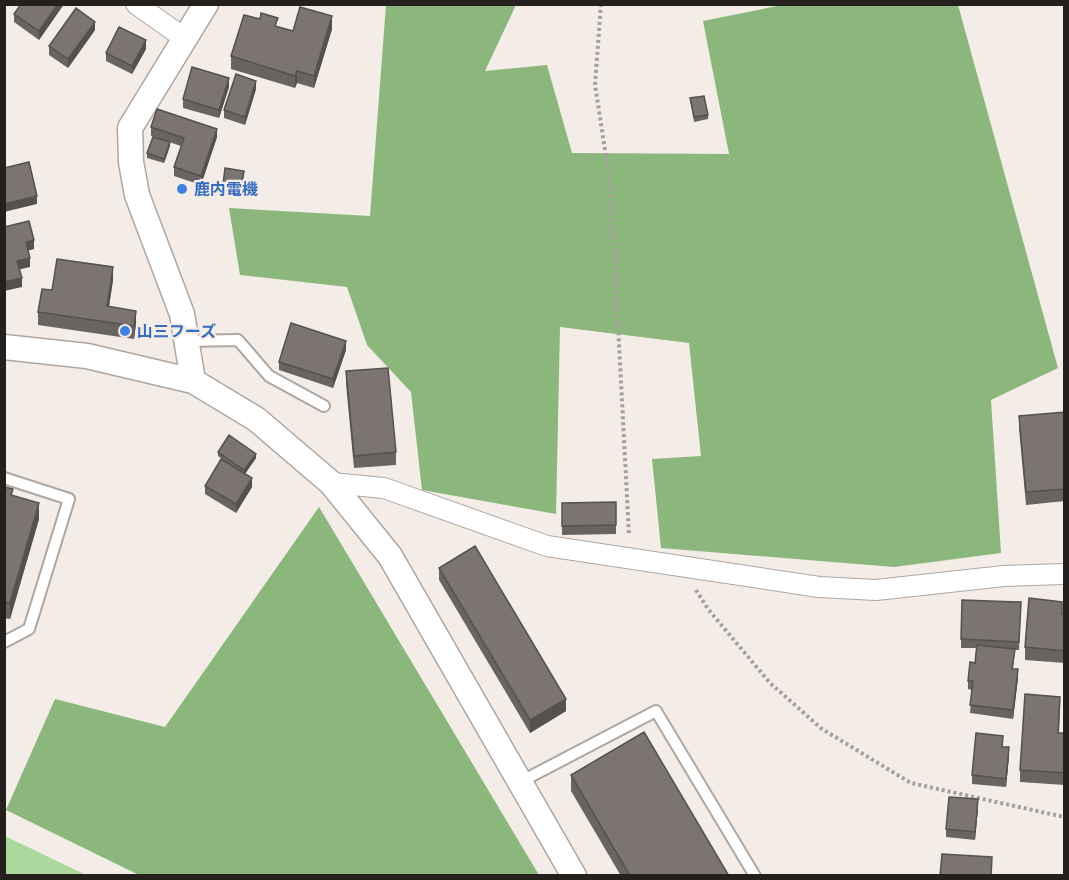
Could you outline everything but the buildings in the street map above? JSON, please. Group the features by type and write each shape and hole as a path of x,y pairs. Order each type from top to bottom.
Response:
{"street":[{"path":"136,4 184,38"},
{"path":"193,381 182,314 137,195 131,162 130,128 206,4"},
{"path":"4,347 87,356 193,381 256,419 331,483 390,556 574,876"},
{"path":"331,483 384,488 547,546 819,586 876,590 1004,576 1065,574"}],"lane":[{"path":"187,341 238,340 269,376 324,406"},
{"path":"4,478 69,499 29,629 4,642"},
{"path":"520,782 656,711 755,876"}],"path":[{"path":"601,4 595,85 611,189 631,560"},
{"path":"679,566 708,609 770,683 822,729 911,783 1065,817"}],"green space":[{"path":"386,5 516,5 485,71 547,65 572,153 729,154 703,21 782,5 958,5 1058,368 991,400 1001,553 894,567 661,548 652,459 701,456 689,343 560,327 556,514 422,490 411,392 367,345 347,287 240,275 229,208 370,216"},
{"path":"319,507 539,875 139,875 6,810 55,699 165,727"},
{"path":"5,836 86,875 5,875"}],"place":[{"name":"鹿内電機","path":"182,189"},
{"name":"山三フーズ","path":"125,331"}]}
